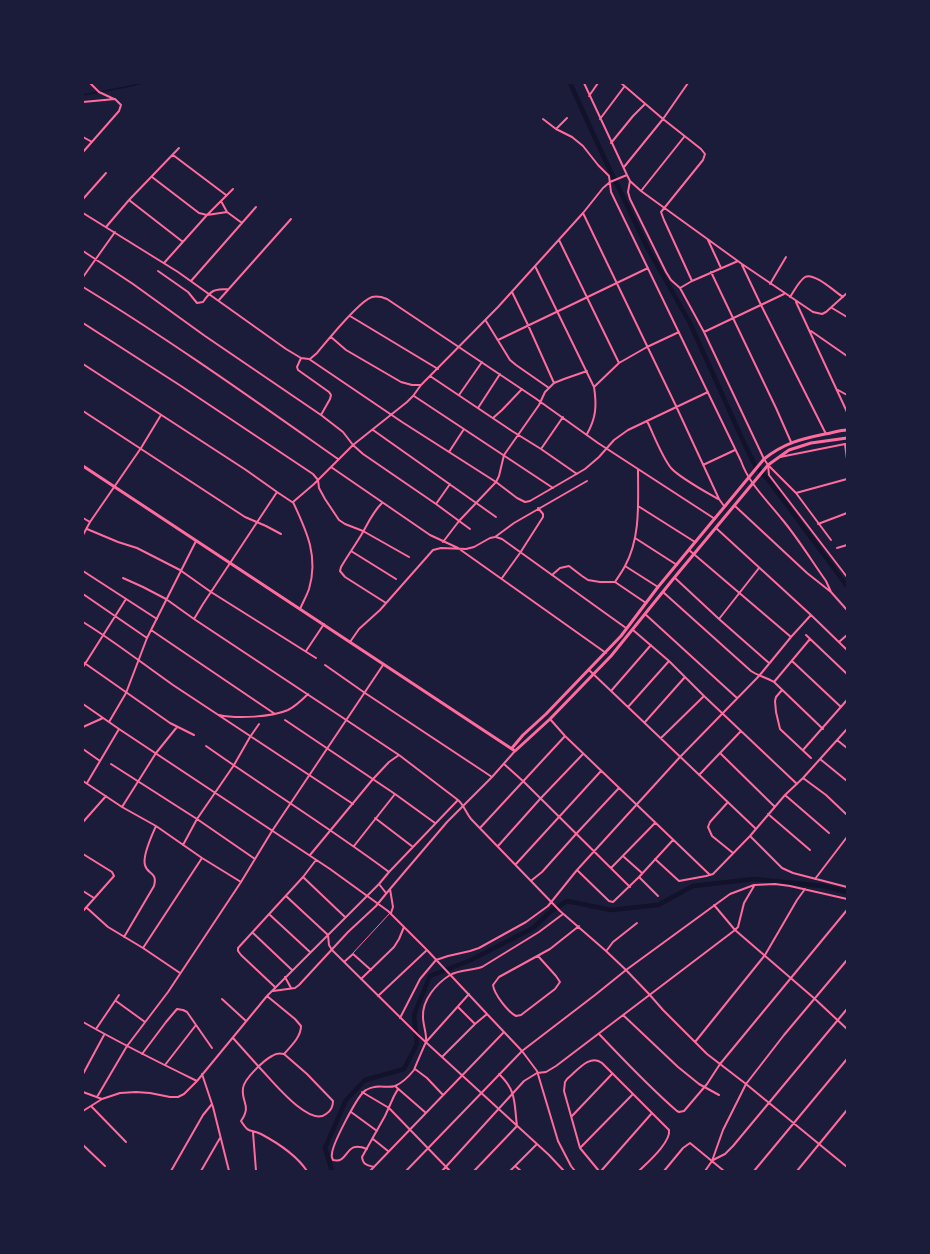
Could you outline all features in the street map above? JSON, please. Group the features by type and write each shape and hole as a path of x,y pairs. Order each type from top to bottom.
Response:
{"street":[{"path":"83,152 119,111 121,105 115,99 99,92 90,83"},
{"path":"584,83 630,181 641,191 807,309 818,314 822,314 832,308 847,293"},
{"path":"589,96 598,83"},
{"path":"621,83 663,120 701,148 705,154 703,160 661,212 692,281"},
{"path":"624,167 663,120 688,83"},
{"path":"600,119 624,87"},
{"path":"83,102 115,99"},
{"path":"611,143 645,104"},
{"path":"556,129 568,118"},
{"path":"543,119 583,146 598,165 607,173 611,182 611,192 735,450 754,483 826,581 831,592"},
{"path":"641,191 684,136"},
{"path":"83,137 92,142"},
{"path":"106,227 179,148"},
{"path":"173,155 227,195"},
{"path":"83,199 106,173"},
{"path":"293,502 318,480 353,445 399,410 413,396 421,385 460,347 512,292 583,213 603,188 611,182 627,175"},
{"path":"152,177 202,214 207,215 227,212"},
{"path":"630,181 628,192 634,208 666,272 671,280 680,288 704,332 764,459 796,493 831,540"},
{"path":"164,263 207,215 233,189"},
{"path":"130,200 183,242"},
{"path":"221,201 227,212 242,223"},
{"path":"191,281 256,207"},
{"path":"83,213 164,263 301,358 309,359 391,415 496,482 524,502 530,501 577,474 591,464 621,435 676,406 708,392"},
{"path":"583,213 719,499 725,507"},
{"path":"219,300 290,219"},
{"path":"83,277 115,232"},
{"path":"707,239 721,268"},
{"path":"559,240 618,363"},
{"path":"83,252 133,284 205,336 321,414 343,432 353,445 377,464 470,529"},
{"path":"770,284 786,257"},
{"path":"680,288 738,260"},
{"path":"742,264 826,434"},
{"path":"535,266 594,387 596,403 594,420 586,434"},
{"path":"498,340 648,268"},
{"path":"158,271 188,292 197,303 203,302 209,293 217,290 229,289"},
{"path":"711,272 791,442"},
{"path":"790,297 808,276 817,278 843,297"},
{"path":"83,286 245,393 338,459"},
{"path":"512,292 554,383"},
{"path":"704,332 784,294"},
{"path":"309,359 317,353 362,304 371,298 377,297 387,299 500,374 638,469 715,519"},
{"path":"796,302 847,412"},
{"path":"832,308 847,317"},
{"path":"350,316 438,369"},
{"path":"486,320 506,354 516,365 549,388"},
{"path":"83,322 313,474 318,480 319,488 339,520 344,524 363,531 409,557"},
{"path":"810,331 847,356"},
{"path":"594,387 618,363 679,332"},
{"path":"331,337 346,350 401,382 412,385 421,385"},
{"path":"301,358 297,367 300,373 330,393 331,397 321,414"},
{"path":"459,395 482,362"},
{"path":"83,364 293,502 306,529 312,555 312,577 309,590 300,609"},
{"path":"443,542 459,521 496,482 504,455 549,388 554,383 587,371"},
{"path":"478,408 500,374"},
{"path":"430,376 577,474"},
{"path":"492,418 522,389"},
{"path":"838,390 847,396"},
{"path":"413,396 553,488"},
{"path":"83,411 141,448 244,518 266,526 281,534"},
{"path":"83,535 90,522 141,448 161,415"},
{"path":"541,449 563,417"},
{"path":"647,421 672,469 719,499"},
{"path":"449,452 464,429"},
{"path":"373,430 496,517"},
{"path":"511,756 512,748 589,670 627,628 658,587 764,459 791,442 847,430"},
{"path":"271,991 299,986 348,932 378,903 447,822 516,751 550,719 633,630 662,592 768,465 789,450 803,445 847,438"},
{"path":"778,458 846,444 847,458"},
{"path":"704,465 735,450"},
{"path":"768,465 769,475 847,577"},
{"path":"83,466 516,751"},
{"path":"331,467 430,535 458,548 606,652"},
{"path":"615,582 625,566 635,538 638,506 638,469"},
{"path":"796,493 847,478"},
{"path":"350,642 359,629 372,618 433,550 441,548 466,549 474,547 490,538 495,537 514,522 587,481"},
{"path":"436,504 450,484"},
{"path":"194,619 202,604 277,492"},
{"path":"382,503 375,510 340,571 345,577 386,603"},
{"path":"638,506 695,542"},
{"path":"735,506 807,573 831,592 847,610"},
{"path":"502,578 543,517 543,514 538,508"},
{"path":"818,524 847,513"},
{"path":"83,518 90,522"},
{"path":"716,528 847,650"},
{"path":"87,529 137,548 180,570 211,592 316,658"},
{"path":"495,537 502,539 551,576 627,628"},
{"path":"635,538 677,565"},
{"path":"109,722 126,693 146,638 196,541"},
{"path":"837,548 847,545"},
{"path":"689,550 791,637"},
{"path":"351,551 396,579"},
{"path":"551,576 563,566 569,566 588,580 615,582 646,603"},
{"path":"625,566 658,587"},
{"path":"719,619 760,568"},
{"path":"83,571 157,619"},
{"path":"123,578 166,599 399,755 458,800 464,805 467,814 532,880 560,911 626,970 707,1054 847,1167"},
{"path":"674,578 769,663"},
{"path":"662,592 751,671 759,676 767,677 774,682 823,729"},
{"path":"83,594 146,638"},
{"path":"83,667 84,663 104,635 126,599"},
{"path":"644,614 737,698"},
{"path":"400,1018 420,979 436,960 470,952 479,948 526,922 542,910 680,757 759,676 811,615"},
{"path":"83,622 104,635 138,661 217,715 353,804"},
{"path":"306,651 324,624"},
{"path":"151,630 275,714"},
{"path":"633,630 669,661 722,714 797,784"},
{"path":"806,635 847,674"},
{"path":"840,642 847,635"},
{"path":"774,682 810,639"},
{"path":"611,691 651,645"},
{"path":"792,660 841,707"},
{"path":"628,707 669,661"},
{"path":"84,663 170,723 194,735"},
{"path":"325,664 365,693 492,777"},
{"path":"97,1097 127,1046 168,992 241,882 272,831 384,664"},
{"path":"589,670 755,828"},
{"path":"645,722 685,677"},
{"path":"782,690 776,697 779,726 784,733 811,758"},
{"path":"217,715 241,717 275,714 292,708 308,694"},
{"path":"660,738 704,696"},
{"path":"803,750 847,700"},
{"path":"83,704 316,860 391,913 522,1051 534,1067 558,1142 575,1171"},
{"path":"83,727 103,718"},
{"path":"550,719 565,736 636,806 710,875"},
{"path":"285,720 395,794 435,823"},
{"path":"183,845 197,819 234,766 259,724"},
{"path":"122,807 156,753 177,726"},
{"path":"87,783 119,729"},
{"path":"655,859 678,880 683,881 710,875 750,836 755,828 847,729"},
{"path":"699,775 741,731"},
{"path":"480,828 565,736"},
{"path":"837,740 847,748"},
{"path":"206,746 331,830 389,872"},
{"path":"83,749 100,761"},
{"path":"720,753 775,807"},
{"path":"498,846 583,754"},
{"path":"310,856 373,779 389,762 399,755"},
{"path":"820,759 847,781"},
{"path":"111,764 255,858"},
{"path":"504,764 630,886"},
{"path":"516,864 601,770"},
{"path":"803,778 826,795 846,814"},
{"path":"83,781 122,807 156,826 202,858 241,882"},
{"path":"532,880 542,872 619,788"},
{"path":"354,846 395,794"},
{"path":"785,795 829,833"},
{"path":"83,822 106,796"},
{"path":"83,1111 102,1099 120,1093 136,1092 170,1097 178,1097 184,1094 197,1081 271,991 379,884 458,800"},
{"path":"728,802 710,822 708,827 712,836 733,853"},
{"path":"768,814 810,850"},
{"path":"375,818 413,847"},
{"path":"612,868 655,823"},
{"path":"124,937 156,880 145,867 144,860 156,826"},
{"path":"750,836 782,868 793,873 847,887"},
{"path":"815,879 847,837"},
{"path":"577,870 609,902 613,902 639,877 673,840"},
{"path":"83,854 114,874 114,876 83,911"},
{"path":"623,856 642,873"},
{"path":"143,948 202,858"},
{"path":"275,987 238,951 238,948 303,877 316,860"},
{"path":"303,877 346,917"},
{"path":"639,877 658,896"},
{"path":"379,884 386,893"},
{"path":"406,1171 522,1051 626,970 730,894 754,885 775,884 805,889 847,899"},
{"path":"442,1171 524,1082 537,1073 546,1072 551,1069 735,930 738,927 744,903 754,885"},
{"path":"390,889 393,907 391,913"},
{"path":"695,1042 765,956 805,889"},
{"path":"83,891 94,898"},
{"path":"286,896 328,935 329,945 332,950 400,1018 550,1155 564,1171"},
{"path":"714,905 735,930 815,999 847,1029"},
{"path":"87,908 108,927 180,973"},
{"path":"599,1034 652,1088 677,1111 682,1112 688,1107 720,1064 847,910"},
{"path":"270,914 310,952"},
{"path":"426,1042 423,1011 426,1002 437,985 458,971 471,970 482,966 539,932 563,914"},
{"path":"606,951 613,942 637,923"},
{"path":"538,956 560,982 555,989 526,1011 516,1016 495,992 493,985 495,980 550,949 578,926"},
{"path":"361,979 396,944 404,927"},
{"path":"253,933 292,970"},
{"path":"378,996 427,950"},
{"path":"344,962 353,954 371,970"},
{"path":"705,1171 712,1161 723,1130 746,1084 784,1035 847,960"},
{"path":"285,977 291,988"},
{"path":"367,1149 361,1146 354,1146 340,1160 335,1160 332,1158 333,1148 350,1112 362,1092 376,1086 395,1086 405,1078 414,1069 426,1042 469,994"},
{"path":"96,1029 119,995"},
{"path":"267,996 295,1019 301,1026 299,1036 284,1054"},
{"path":"222,999 246,1021"},
{"path":"116,1001 145,1022"},
{"path":"458,1006 475,1024"},
{"path":"142,1054 177,1009 187,1012 212,1048"},
{"path":"712,1161 728,1151 847,1010"},
{"path":"442,1057 487,1014"},
{"path":"623,1015 669,1060 699,1084 719,1095"},
{"path":"83,1022 104,1035 197,1081"},
{"path":"165,1065 196,1025"},
{"path":"370,1171 504,1032"},
{"path":"83,1074 104,1035"},
{"path":"232,1037 259,1067 286,1096 300,1108 315,1117 323,1116 330,1110 333,1101 284,1054 276,1054 272,1056 259,1067 244,1083 243,1090 247,1109 241,1121 248,1130 261,1134 284,1149 303,1166 306,1171"},
{"path":"639,1171 665,1143 670,1134 667,1127 598,1060 595,1059 588,1062 565,1082 564,1091 580,1148 600,1171 652,1113"},
{"path":"754,1171 847,1059"},
{"path":"414,1069 427,1078 443,1095"},
{"path":"202,1074 212,1103 229,1171"},
{"path":"499,1074 506,1081 513,1093 517,1126"},
{"path":"572,1116 612,1074"},
{"path":"395,1086 426,1113"},
{"path":"374,1167 366,1165 363,1162 362,1157 398,1090"},
{"path":"83,1092 102,1099"},
{"path":"362,1092 389,1108 450,1171"},
{"path":"580,1148 633,1094"},
{"path":"171,1171 203,1115 212,1103"},
{"path":"91,1106 126,1142"},
{"path":"350,1112 377,1131"},
{"path":"797,1171 846,1112"},
{"path":"474,1171 517,1126"},
{"path":"253,1132 256,1171"},
{"path":"201,1171 221,1137"},
{"path":"373,1139 388,1152"},
{"path":"510,1171 537,1144"},
{"path":"664,1171 686,1145 690,1144 724,1171"},
{"path":"83,1145 105,1166"},
{"path":"515,1166 521,1171"}],"lane":[{"path":"353,954 391,913"}],"waterway":[{"path":"83,95 142,83"},
{"path":"570,83 648,249 690,323 755,465 769,481 847,586"},
{"path":"332,1171 325,1148 346,1100 365,1080 404,1069 417,1044 414,1015 430,976 471,960 533,928 551,911 567,901 611,910 658,905 693,886 754,879 823,886 847,892"}]}
